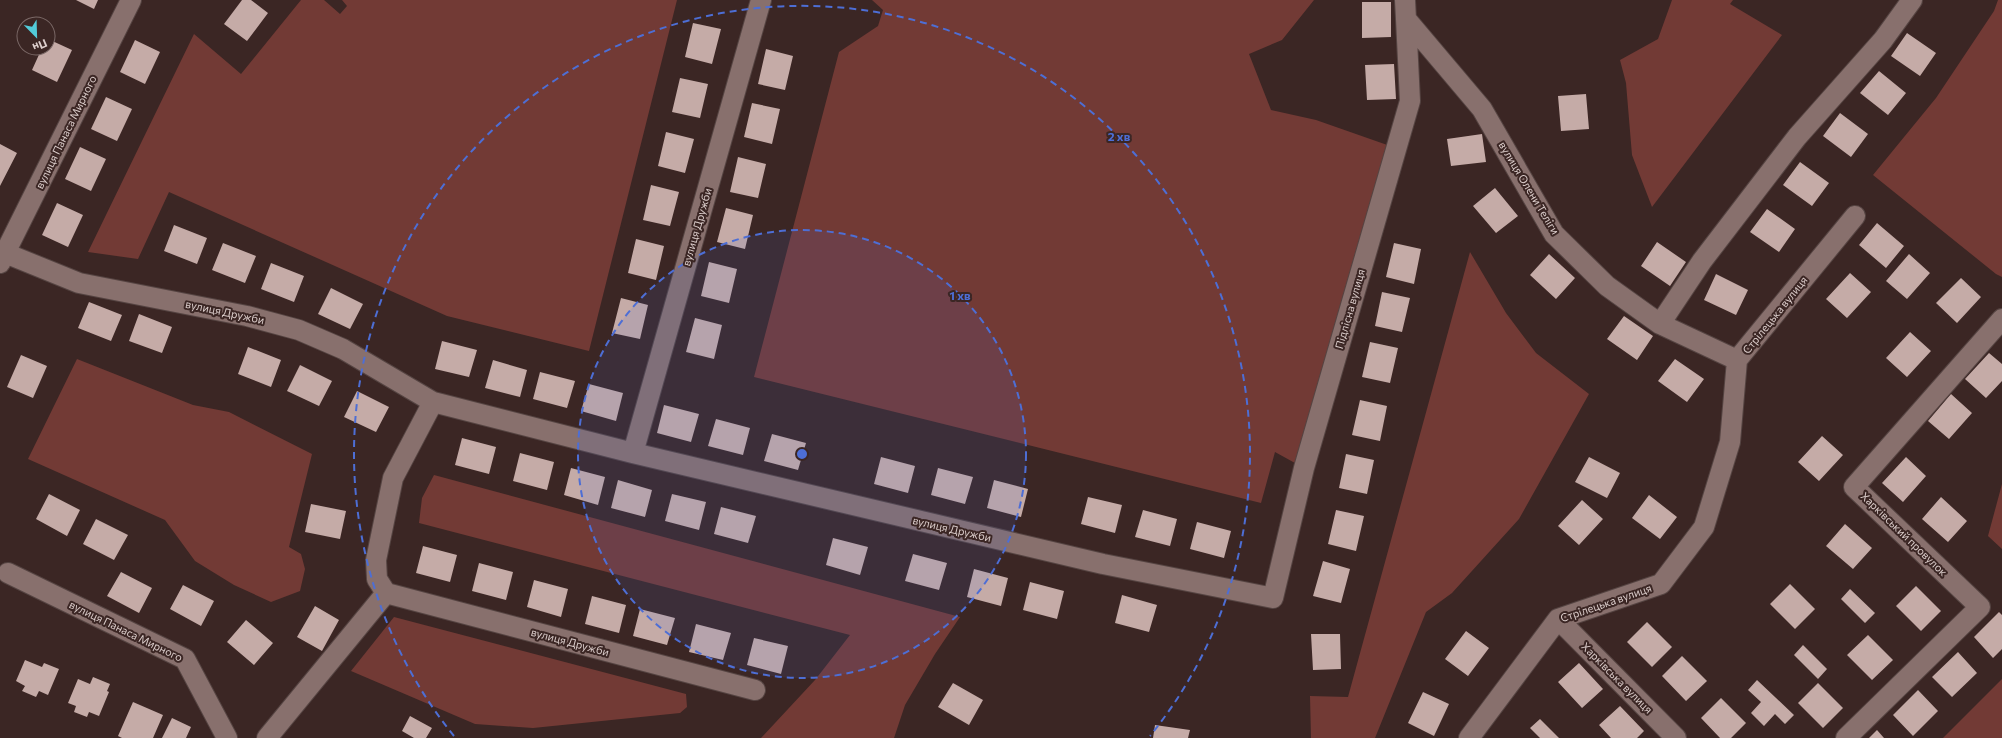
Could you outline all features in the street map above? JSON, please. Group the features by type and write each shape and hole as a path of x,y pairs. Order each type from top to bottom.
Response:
{"street":[{"name":"вулиця Панаса Мирного","path":"3,258 131,0"},
{"name":"вулиця Дружби","path":"634,453 761,0"},
{"path":"1660,324 1702,261 1797,137 1883,40 1912,0"},
{"name":"вулиця Олени Теліги","path":"1405,9 1482,109 1554,234 1607,286 1660,324 1737,360"},
{"name":"Підлісна вулиця","path":"1273,598 1304,468 1410,101 1405,9"},
{"name":"Стрілецька вулиця","path":"1469,738 1558,619 1662,584 1704,526 1730,442 1737,360 1855,216"},
{"name":"вулиця Дружби","path":"3,258 79,283 247,316 299,330 343,349 433,402 634,453 1103,564 1273,598"},
{"name":"Харківський провулок","path":"1846,738 1980,607 1854,486 2002,319"},
{"path":"267,738 386,593 376,579 376,560 393,478 433,402"},
{"name":"вулиця Панаса Мирного","path":"8,573 185,659 227,738"},
{"name":"вулиця Дружби","path":"386,593 755,690"},
{"name":"Харківська вулиця","path":"1558,619 1676,738"}],"shaded area":[{"path":"301,0 324,0 340,14 347,6 342,0 677,0 589,351 447,316 169,192 138,259 88,252 194,34 241,74"},
{"path":"872,0 1314,0 1282,40 1249,54 1271,110 1316,120 1393,147 1304,468 1275,452 1261,503 754,377 839,52 878,26 883,10"},
{"path":"1672,0 1733,0 1730,4 1782,35 1652,207 1632,155 1626,83 1620,60 1658,39"},
{"path":"1998,0 2002,0 2002,277 1996,274 1873,175 1936,98 1994,11"},
{"path":"1470,252 1506,313 1536,353 1589,394 1519,519 1452,593 1426,612 1375,738 1311,738 1310,696 1348,697"},
{"path":"77,359 193,405 229,412 312,454 289,547 301,554 305,569 300,591 271,602 234,585 195,561 165,520 28,459"},
{"path":"434,475 960,617 935,654 905,705 894,738 761,738 815,680 850,635 419,523 422,498"},
{"path":"2002,484 2002,549 1988,536"},
{"path":"394,617 686,694 687,707 680,713 533,728 475,724 351,671"},
{"path":"2002,679 2002,738 1943,738"}],"building":[{"path":"76,0 98,0 94,9"},
{"path":"242,0 251,0 268,13 247,41 224,24"},
{"path":"1362,2 1391,2 1391,37 1362,38"},
{"path":"693,23 721,29 712,64 685,57"},
{"path":"1907,33 1936,53 1920,76 1891,56"},
{"path":"135,40 160,52 145,84 120,72"},
{"path":"56,43 72,50 57,82 32,70 38,56 56,56"},
{"path":"766,49 793,56 785,90 758,84"},
{"path":"1394,64 1396,99 1367,100 1365,65"},
{"path":"1879,71 1906,93 1888,115 1860,93"},
{"path":"680,78 708,84 700,118 672,112"},
{"path":"1586,94 1589,129 1561,131 1558,96"},
{"path":"106,97 132,109 117,141 91,129"},
{"path":"752,103 780,109 772,144 744,137"},
{"path":"1840,113 1868,134 1851,157 1823,136"},
{"path":"666,132 694,139 685,173 658,166"},
{"path":"1482,134 1486,162 1451,166 1447,139"},
{"path":"0,144 17,153 0,186"},
{"path":"80,147 106,159 91,191 65,179"},
{"path":"738,157 766,164 758,198 730,192"},
{"path":"1800,162 1829,183 1812,206 1783,185"},
{"path":"651,185 679,192 670,226 643,220"},
{"path":"1495,188 1518,216 1496,233 1473,206"},
{"path":"57,203 83,215 68,247 42,235"},
{"path":"726,208 753,215 745,249 717,242"},
{"path":"1767,209 1795,229 1779,252 1750,232"},
{"path":"1877,223 1904,246 1886,268 1859,245"},
{"path":"174,225 207,238 197,264 164,251"},
{"path":"636,239 664,246 656,280 628,273"},
{"path":"1657,242 1686,262 1670,286 1641,266"},
{"path":"223,243 256,256 245,283 212,270"},
{"path":"1394,243 1421,249 1414,284 1386,277"},
{"path":"1549,254 1575,278 1556,299 1530,275"},
{"path":"1909,254 1930,273 1907,299 1886,281"},
{"path":"709,262 737,269 729,303 701,296"},
{"path":"271,263 304,276 294,302 261,289"},
{"path":"1850,273 1871,292 1847,318 1826,299"},
{"path":"1716,274 1748,290 1736,315 1704,300"},
{"path":"1961,278 1981,297 1957,323 1936,303"},
{"path":"331,288 363,304 350,329 318,314"},
{"path":"1382,292 1410,298 1402,332 1375,326"},
{"path":"621,298 648,305 640,339 612,333"},
{"path":"89,302 122,315 111,341 78,328"},
{"path":"139,314 172,327 162,353 129,341"},
{"path":"1624,316 1653,336 1637,360 1607,339"},
{"path":"695,318 722,325 714,359 686,352"},
{"path":"1910,332 1931,351 1907,377 1886,358"},
{"path":"442,341 477,350 469,377 435,369"},
{"path":"1370,342 1398,348 1390,383 1362,377"},
{"path":"248,347 281,360 271,387 238,374"},
{"path":"1989,353 2002,364 2002,381 1986,398 1965,379"},
{"path":"21,355 47,366 33,398 7,387"},
{"path":"1675,359 1704,379 1687,402 1658,381"},
{"path":"493,360 527,370 520,397 485,388"},
{"path":"300,365 332,381 319,406 287,391"},
{"path":"540,372 575,381 567,408 533,399"},
{"path":"589,384 623,393 616,421 581,411"},
{"path":"357,391 389,407 376,432 344,417"},
{"path":"1951,394 1972,413 1949,439 1928,421"},
{"path":"1360,400 1387,406 1380,441 1352,435"},
{"path":"664,405 699,414 691,442 657,433"},
{"path":"716,419 750,428 743,455 708,446"},
{"path":"772,434 806,443 798,470 764,461"},
{"path":"1822,436 1843,455 1819,481 1798,462"},
{"path":"462,438 496,447 489,474 455,465"},
{"path":"520,453 554,462 547,490 513,481"},
{"path":"1346,454 1374,460 1367,494 1339,488"},
{"path":"881,457 915,466 908,493 874,484"},
{"path":"1589,457 1620,473 1607,498 1575,482"},
{"path":"1906,457 1926,476 1903,502 1882,483"},
{"path":"571,468 605,477 598,505 564,495"},
{"path":"938,468 973,477 965,504 931,495"},
{"path":"618,480 652,490 645,517 611,508"},
{"path":"994,480 1028,489 1021,517 987,508"},
{"path":"49,494 80,510 67,536 36,519"},
{"path":"672,494 706,502 699,530 665,521"},
{"path":"1649,495 1677,517 1660,539 1632,518"},
{"path":"1088,497 1122,505 1115,533 1081,524"},
{"path":"1941,497 1967,521 1948,542 1922,519"},
{"path":"1582,500 1603,519 1579,545 1558,526"},
{"path":"311,504 346,511 340,539 305,532"},
{"path":"721,507 756,516 748,543 714,534"},
{"path":"1143,510 1177,519 1170,546 1135,537"},
{"path":"1336,510 1364,516 1356,551 1328,544"},
{"path":"96,519 128,535 114,560 83,544"},
{"path":"1197,522 1231,531 1224,558 1190,549"},
{"path":"1845,524 1872,548 1853,569 1826,546"},
{"path":"833,538 868,547 860,575 826,565"},
{"path":"423,546 457,555 450,582 416,573"},
{"path":"913,554 947,563 939,590 905,581"},
{"path":"1323,561 1350,569 1341,603 1313,596"},
{"path":"479,563 513,572 506,600 472,591"},
{"path":"974,569 1008,578 1001,606 967,597"},
{"path":"121,572 152,588 139,613 107,596"},
{"path":"534,580 568,589 561,617 527,607"},
{"path":"1030,582 1064,591 1057,619 1023,610"},
{"path":"1790,584 1815,609 1795,629 1770,604"},
{"path":"183,585 214,601 201,626 170,609"},
{"path":"1916,586 1941,611 1921,631 1896,606"},
{"path":"1850,589 1875,613 1865,623 1841,599"},
{"path":"1122,595 1157,605 1149,632 1115,623"},
{"path":"592,596 626,605 619,633 585,624"},
{"path":"315,606 339,620 322,651 297,637"},
{"path":"640,609 675,618 667,645 633,636"},
{"path":"1999,612 2002,615 2002,649 1993,658 1974,637"},
{"path":"246,620 273,643 254,665 227,642"},
{"path":"1647,622 1672,647 1652,667 1627,642"},
{"path":"696,624 731,633 723,660 689,652"},
{"path":"1466,631 1489,648 1468,676 1445,659"},
{"path":"1311,634 1340,634 1341,669 1313,670"},
{"path":"1868,635 1893,660 1872,680 1847,655"},
{"path":"754,638 788,646 781,674 747,665"},
{"path":"1803,645 1827,669 1818,679 1794,655"},
{"path":"1958,652 1977,673 1952,697 1932,677"},
{"path":"1682,656 1707,681 1686,701 1662,676"},
{"path":"25,660 42,667 44,663 59,669 48,695 39,691 36,697 22,691 25,686 16,681"},
{"path":"1579,663 1603,689 1582,708 1558,682"},
{"path":"93,677 110,684 107,691 109,692 99,716 89,712 87,717 74,712 76,706 68,703 78,679 90,684"},
{"path":"1757,680 1794,715 1785,724 1775,714 1764,726 1751,713 1761,702 1748,690"},
{"path":"953,683 983,700 969,725 938,707"},
{"path":"1818,683 1843,708 1823,728 1798,703"},
{"path":"1918,690 1938,711 1913,736 1893,715"},
{"path":"1423,692 1449,704 1434,736 1408,723"},
{"path":"1721,698 1746,723 1731,738 1720,738 1701,718"},
{"path":"133,702 163,715 153,738 122,738 118,736"},
{"path":"1620,706 1644,731 1637,738 1611,738 1599,725"},
{"path":"410,716 432,728 426,738 414,738 402,731"},
{"path":"172,718 191,727 186,738 162,738"},
{"path":"1540,719 1559,738 1540,738 1530,728"},
{"path":"1155,725 1190,730 1188,738 1153,738"},
{"path":"1877,730 1884,738 1869,738"}]}
